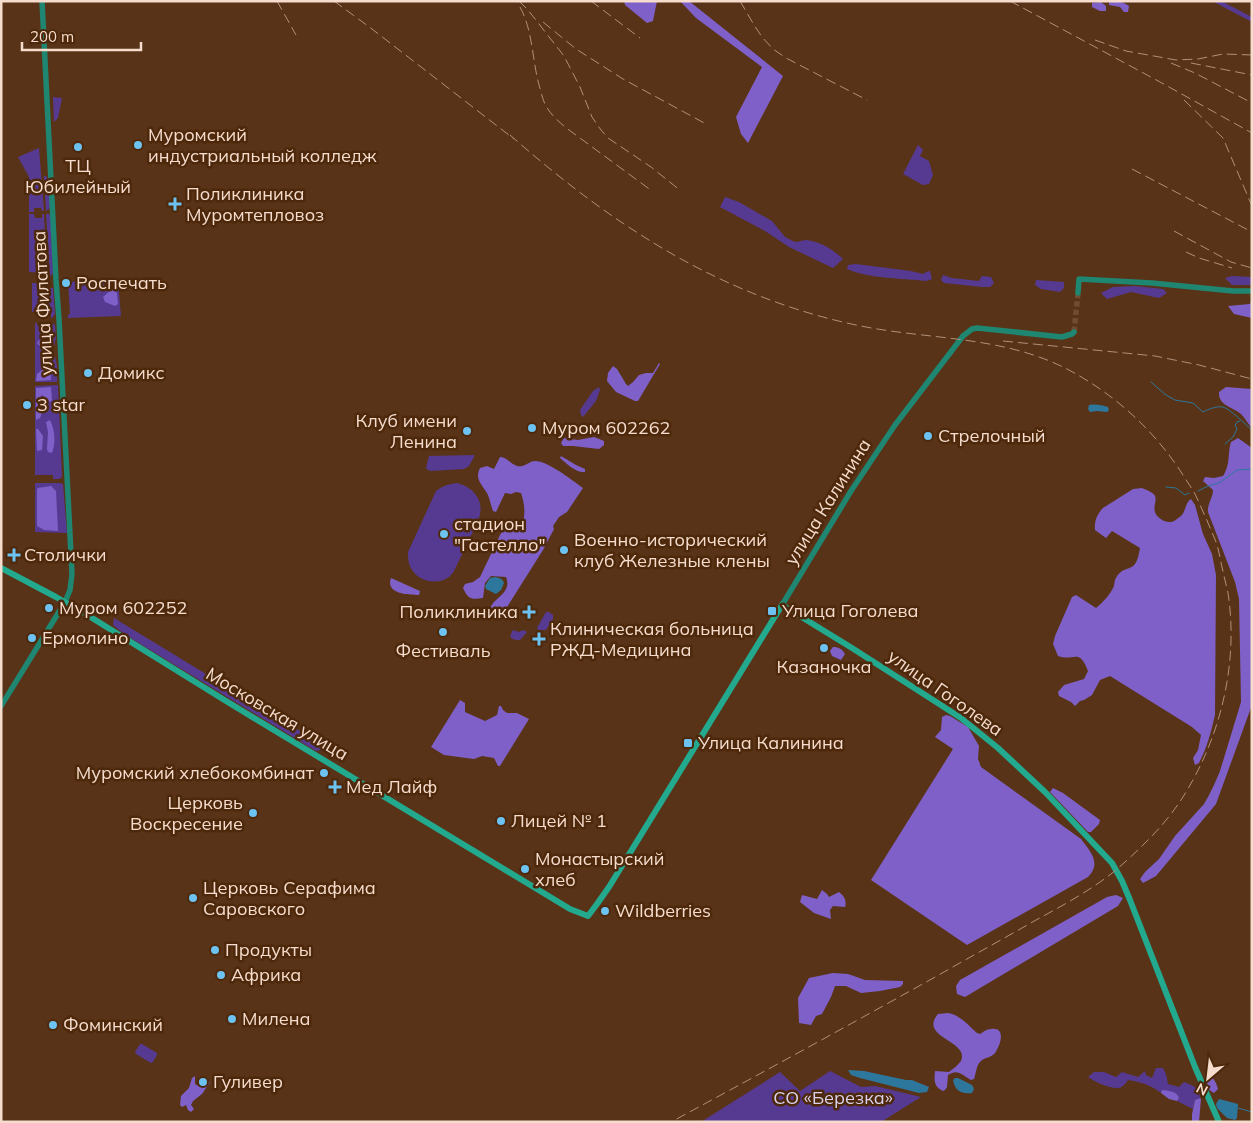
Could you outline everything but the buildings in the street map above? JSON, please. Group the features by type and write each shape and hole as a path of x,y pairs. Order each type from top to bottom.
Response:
{"main road":[{"name":"Московская улица","path":"1,568 64,602 570,909 588,916"},
{"name":"улица Гоголева","path":"782,605 912,686 981,733 1045,792 1089,838 1116,870 1130,900 1195,1067 1219,1122"},
{"name":"улица Калинина","path":"588,916 614,879 782,605"}],"street":[{"name":"улица Филатова","path":"1,706 64,602 70,590 72,574 42,1"},
{"path":"1078,293 1079,279 1233,292 1252,291"},
{"name":"улица Калинина","path":"782,605 851,491 895,425 960,340 972,329 977,328 1062,337 1074,332"}],"green space":[{"path":"1212,1 1221,1 1252,17 1252,22"},
{"path":"53,97 62,98 58,118 54,122"},
{"path":"918,145 923,150 920,156 929,161 933,175 929,184 923,185 903,174"},
{"path":"39,148 44,211 41,208 34,208 34,212 29,212 29,177 18,157"},
{"path":"44,176 46,176 49,182 50,208 46,211"},
{"path":"725,197 739,202 772,221 785,237 795,242 807,240 817,243 843,259 833,268 789,247 765,231 720,207"},
{"path":"29,214 34,214 35,218 42,218 42,214 44,214 47,273 29,272"},
{"path":"46,214 49,214 51,217 53,273 50,277"},
{"path":"856,264 923,274 930,271 932,279 926,281 886,278 866,275 847,269 848,265"},
{"path":"943,275 979,281 982,276 991,277 994,283 990,287 982,287 944,283 941,280"},
{"path":"1232,276 1252,277 1252,285 1232,285 1225,278"},
{"path":"118,280 121,316 67,318 70,313 68,282"},
{"path":"1036,280 1064,282 1064,288 1060,292 1041,289 1035,285"},
{"path":"32,283 47,283 47,288 53,288 55,314 53,317 51,318 51,312 32,312"},
{"path":"1135,286 1163,289 1167,293 1159,298 1131,292 1107,299 1101,293 1113,287"},
{"path":"35,323 37,323 37,326 49,326 49,323 55,325 56,337 54,346 50,347 50,357 55,357 57,382 35,382"},
{"path":"58,385 62,476 60,479 53,479 53,475 35,475 35,386"},
{"path":"599,387 600,390 596,401 583,417 580,410 593,391"},
{"path":"474,455 469,466 464,469 431,471 426,468 429,456"},
{"path":"35,483 63,484 67,533 35,532"},
{"name":"стадион \"Гастелло\"","path":"457,483 473,491 476,495 480,506 479,518 453,573 444,580 428,581 422,579 414,572 409,564 408,552 436,491"},
{"path":"546,612 553,615 553,619 546,630 539,630 537,628"},
{"path":"114,618 331,750 329,754 320,750 316,751 124,634 113,625"},
{"path":"513,630 527,632 520,640 516,640 510,636"},
{"path":"140,1044 157,1053 153,1062 151,1063 136,1054 135,1052"},
{"path":"1156,1068 1163,1068 1168,1084 1179,1087 1184,1082 1197,1089 1200,1098 1195,1100 1193,1109 1177,1101 1179,1098 1162,1090 1161,1093 1142,1083 1128,1080 1122,1087 1115,1088 1103,1085 1088,1077 1094,1072 1104,1072 1116,1077 1122,1072 1138,1077 1145,1071 1146,1075 1152,1078"},
{"name":"СО «Березка»","path":"830,1071 861,1087 875,1086 921,1097 881,1122 701,1122 780,1072 800,1091"}],"shaded area":[{"path":"624,1 657,1 653,21 647,23 625,5"},
{"path":"680,1 689,1 783,76 748,143 741,134 736,117 762,67 696,18"},
{"path":"1109,1 1126,4 1129,6 1128,12 1124,12 1120,7 1109,5"},
{"path":"1101,2 1106,6 1106,11 1100,11 1092,7 1092,3"},
{"path":"42,251 44,251 46,258 46,270 42,270 40,262"},
{"path":"113,288 117,293 118,304 115,306 105,302 103,297"},
{"path":"1252,299 1252,318 1234,314 1228,306 1250,304"},
{"path":"44,338 50,341 48,352 44,351 37,343 39,340 44,341"},
{"path":"45,360 50,360 51,380 36,381 37,374 42,370"},
{"path":"659,363 638,401 616,392 607,381 608,373 613,366 628,386 639,375 653,373"},
{"path":"51,387 52,400 50,402 42,395 39,399 48,408 36,420 36,388"},
{"path":"1226,387 1252,389 1252,428 1241,414 1223,403 1219,397 1219,392"},
{"path":"50,420 54,437 52,453 48,452 47,449 48,432 46,422"},
{"path":"36,429 43,436 42,450 37,451"},
{"path":"594,437 604,441 604,445 599,449 563,446 561,443 564,438 578,440"},
{"path":"1238,438 1252,448 1252,705 1216,804 1156,876 1143,883 1140,879 1145,872 1159,859 1175,836 1208,797 1220,771 1241,702 1239,599 1235,582 1208,512 1213,490 1203,481 1205,477 1223,476 1228,463 1231,442"},
{"path":"561,456 585,469 585,472 572,468 560,458"},
{"path":"500,457 517,466 535,461 546,464 583,488 567,512 559,517 553,526 554,529 543,550 507,607 502,613 494,613 490,608 505,591 507,587 506,577 491,576 485,583 483,598 470,598 463,588 465,584 473,582 480,577 503,529 521,527 523,523 524,510 521,493 505,493 496,512 493,511 488,495 480,482 478,472 480,468 487,466 494,469"},
{"path":"51,486 56,491 58,531 44,530 37,526 37,489"},
{"path":"1142,488 1154,495 1156,514 1166,522 1175,521 1181,516 1191,499 1195,505 1203,534 1212,554 1216,575 1215,715 1204,752 1199,763 1195,765 1193,758 1198,750 1201,735 1192,727 1110,676 1100,680 1092,695 1075,706 1059,696 1058,692 1064,685 1084,679 1088,671 1079,657 1058,656 1053,644 1072,597 1076,595 1096,608 1111,592 1118,575 1135,564 1139,554 1140,548 1112,531 1106,538 1095,530 1096,518 1103,508 1133,489"},
{"path":"391,578 420,591 419,595 404,594 394,590 390,583"},
{"path":"833,647 837,647 845,654 841,660 832,656 830,651"},
{"path":"460,700 465,703 465,712 485,721 497,715 499,706 507,713 517,713 529,719 500,766 498,766 494,758 482,756 474,759 444,755 431,747"},
{"path":"946,715 968,727 979,746 978,759 981,767 1081,839 1091,853 1094,862 1092,872 1088,877 967,945 871,880 953,749 935,737 941,730 942,717"},
{"path":"1053,788 1100,820 1099,824 1091,832 1088,832 1050,792"},
{"path":"822,890 829,897 839,892 845,900 845,907 833,906 830,910 831,919 814,913 800,902 802,895 817,899"},
{"path":"1116,895 1123,898 1118,906 965,997 957,994 956,986 960,980 1107,897"},
{"path":"833,973 848,974 865,980 903,981 903,984 900,987 861,993 846,986 835,986 822,1014 816,1016 811,1025 799,1023 798,998 809,978"},
{"path":"948,1013 960,1018 980,1034 996,1029 1001,1034 1001,1038 995,1053 979,1063 974,1079 971,1080 958,1072 952,1073 948,1075 947,1087 943,1091 935,1083 935,1071 949,1072 961,1061 962,1054 958,1048 934,1029 934,1022 938,1014"},
{"path":"1208,1074 1216,1082 1218,1089 1214,1093 1206,1084 1205,1076"},
{"path":"195,1076 195,1084 200,1087 208,1081 210,1082 202,1094 193,1101 191,1105 194,1109 191,1112 186,1105 182,1107 180,1105 181,1096 189,1088 192,1078"},
{"path":"1162,1090 1175,1093 1179,1098 1177,1101 1169,1099 1161,1093"},
{"path":"1200,1098 1199,1122 1192,1122 1195,1100"}],"water":[{"path":"1089,405 1108,407 1109,410 1107,412 1090,412 1088,409"},
{"path":"490,578 501,579 504,583 501,590 496,594 486,589 485,586"},
{"path":"848,1070 912,1080 929,1087 927,1092 919,1093 860,1078 851,1075"},
{"path":"955,1078 972,1085 974,1089 972,1093 965,1093 957,1089 953,1080"},
{"path":"1219,1099 1238,1104 1237,1118 1235,1120 1227,1118 1217,1108 1216,1104"}],"waterway":[{"path":"1151,382 1166,395 1175,400 1193,403 1203,412 1215,407 1226,408 1252,430"},
{"path":"1225,444 1233,437 1237,429 1235,425 1240,421"},
{"path":"1198,491 1219,483 1237,470 1252,469"},
{"path":"1166,487 1176,488 1185,495 1189,493"},
{"path":"1238,1108 1252,1112"}],"tunnel":[{"path":"1074,332 1078,293"}],"railway":[{"path":"277,1 296,35"},
{"path":"334,1 514,139"},
{"path":"519,1 564,56 580,87 592,117 601,130 608,138 651,167 681,191"},
{"path":"591,1 640,38"},
{"path":"740,1 762,37 773,49 786,58 867,100"},
{"path":"1010,1 1252,133"},
{"path":"520,7 530,35 542,95 549,111 565,127 652,191"},
{"path":"543,22 576,49 623,79 708,125"},
{"path":"1095,40 1126,51 1176,60 1198,59 1223,54 1252,55"},
{"path":"1171,63 1195,73 1252,103"},
{"path":"1191,63 1252,75"},
{"path":"1184,100 1223,138 1252,206"},
{"path":"510,135 574,188 624,224 691,265 744,290 799,310 856,325 990,344 1016,350 1042,358 1067,369 1100,389 1131,413 1158,441 1195,494 1216,542 1228,593 1231,647 1223,701 1216,727 1195,777 1181,800 1159,828 1134,854 1107,877 1067,903 671,1122"},
{"path":"1132,169 1252,232"},
{"path":"1174,231 1231,262 1252,268"},
{"path":"1186,252 1232,268"},
{"path":"1003,341 1155,356 1252,379"}],"place":[{"name":"Муромский индустриальный колледж","path":"138,145"},
{"name":"ТЦ Юбилейный","path":"78,147"},
{"name":"Поликлиника Муромтепловоз","path":"175,204"},
{"name":"Роспечать","path":"66,283"},
{"name":"Домикс","path":"88,373"},
{"name":"3 star","path":"27,405"},
{"name":"Муром 602262","path":"532,428"},
{"name":"Клуб имени Ленина","path":"467,431"},
{"name":"Стрелочный","path":"928,436"},
{"name":"стадион \"Гастелло\"","path":"444,534"},
{"name":"Военно-исторический клуб Железные клены","path":"564,550"},
{"name":"Столички","path":"14,555"},
{"name":"Муром 602252","path":"49,608"},
{"name":"Улица Гоголева","path":"772,611"},
{"name":"Поликлиника","path":"529,612"},
{"name":"Фестиваль","path":"443,632"},
{"name":"Ермолино","path":"32,638"},
{"name":"Клиническая больница РЖД-Медицина","path":"539,639"},
{"name":"Казаночка","path":"824,648"},
{"name":"Улица Калинина","path":"688,743"},
{"name":"Муромский хлебокомбинат","path":"324,773"},
{"name":"Мед Лайф","path":"335,787"},
{"name":"Церковь Воскресение","path":"253,813"},
{"name":"Лицей № 1","path":"501,821"},
{"name":"Монастырский хлеб","path":"525,869"},
{"name":"Церковь Серафима Саровского","path":"193,898"},
{"name":"Wildberries","path":"605,911"},
{"name":"Продукты","path":"215,950"},
{"name":"Африка","path":"221,975"},
{"name":"Милена","path":"232,1019"},
{"name":"Фоминский","path":"53,1025"},
{"name":"Гуливер","path":"203,1082"}]}
